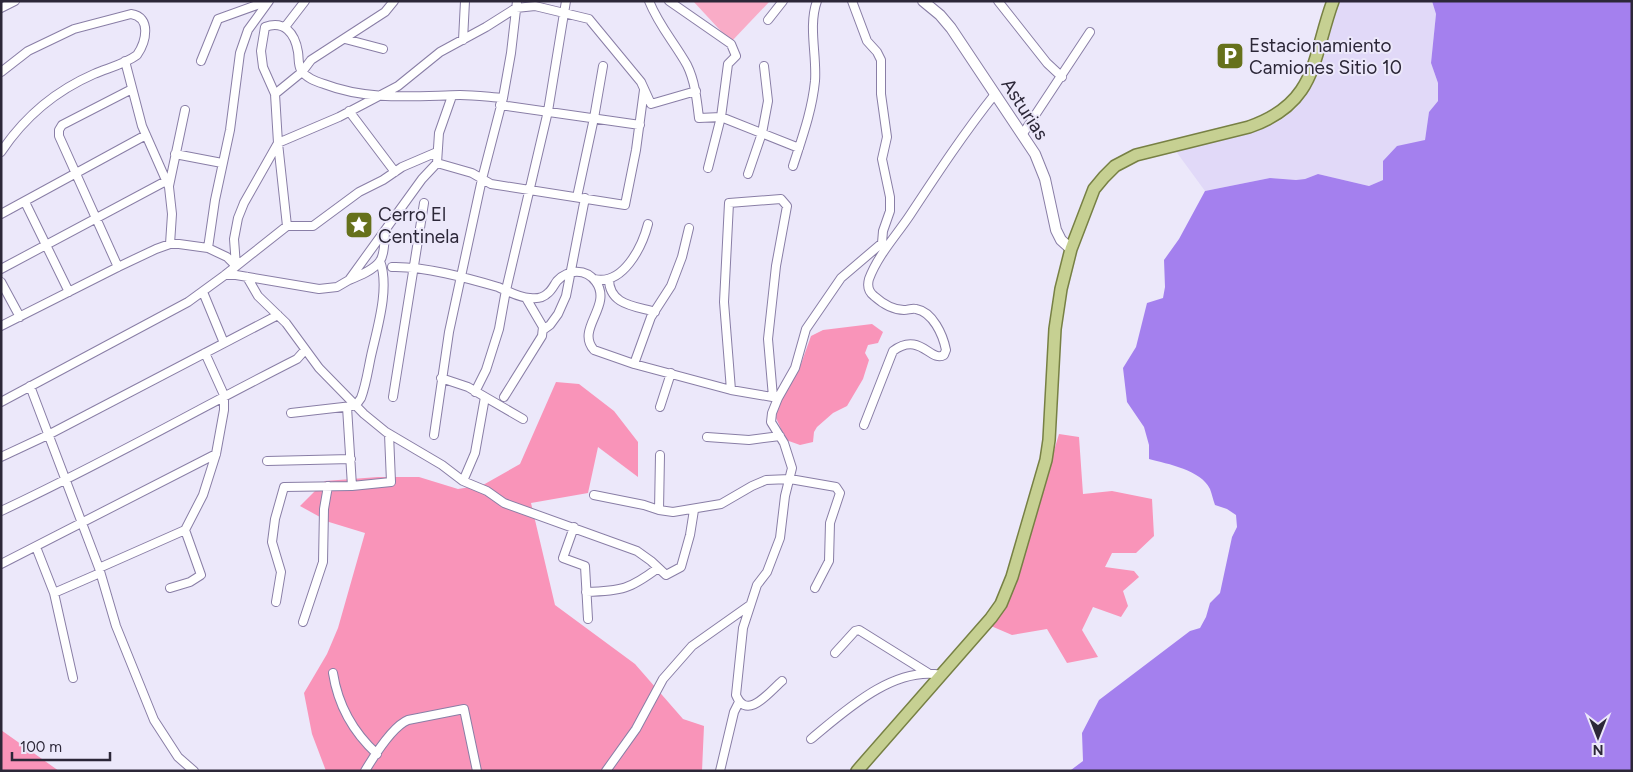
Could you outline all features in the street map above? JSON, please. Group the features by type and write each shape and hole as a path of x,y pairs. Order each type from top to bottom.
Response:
{"main road":[{"path":"856,771 991,618 1005,596 1046,460 1055,329 1061,289 1071,249 1091,195 1099,182 1115,166 1129,158 1258,124 1276,115 1303,89 1312,73 1331,4"}],"street":[{"path":"1,8 14,1"},
{"path":"201,61 218,19 268,1"},
{"path":"208,248 210,225 230,130 240,53 248,30 268,1"},
{"path":"285,27 305,1"},
{"path":"275,94 302,72 312,60 385,12 394,1"},
{"path":"463,40 465,1"},
{"path":"475,392 486,370 499,329 506,290 548,111 566,1"},
{"path":"649,1 657,20 687,66 696,91 699,118 721,117 799,148"},
{"path":"669,1 731,44 736,56 728,64 721,117 708,168"},
{"path":"768,20 783,1"},
{"path":"793,166 809,116 814,92 813,12 817,1"},
{"path":"852,1 858,23 867,41 877,52 881,60 881,94 887,136 882,159 890,197 890,211 883,231 884,245 868,285 870,291 883,304 898,309 916,309 926,314 941,334 946,352 938,357 924,347 913,344 899,347 893,351 864,425"},
{"name":"Asturias","path":"923,1 951,28 1035,154 1042,172 1056,230 1061,240 1071,249"},
{"path":"998,1 1048,63 1062,77"},
{"path":"434,435 441,378 460,278 482,179 502,102 511,53 516,5"},
{"path":"236,266 234,239 238,218 244,203 278,143 321,125 398,86 440,52 463,40 516,5 535,6 589,19 644,88 651,104 696,91"},
{"path":"1,72 28,51 74,29 134,15 144,21 146,31 138,53 134,57 93,74 48,100 21,125 1,152"},
{"path":"286,226 275,94 263,67 261,52 265,27 274,24 285,27 295,40 299,66 308,78 350,93 378,96 452,96 502,102 640,125"},
{"path":"1022,136 1090,32"},
{"path":"345,38 383,49"},
{"path":"125,61 146,135 168,184 172,214 170,244"},
{"path":"504,397 538,343 543,330 554,320 562,308 566,296 572,271 581,197 603,66"},
{"path":"748,174 762,133 768,101 764,66"},
{"path":"437,163 472,173 491,184 581,197 625,206 640,125 644,88"},
{"path":"118,267 77,172 59,136 60,128 132,89"},
{"path":"775,397 795,368 806,329 830,292 847,272 884,245 902,226 975,119 995,94"},
{"path":"349,280 422,179 437,163 439,132 452,96"},
{"path":"168,184 185,110"},
{"path":"349,111 395,172"},
{"path":"1,214 146,135"},
{"path":"1,402 166,314 203,292 286,226 313,226 360,192 402,167 437,152"},
{"path":"175,154 222,163"},
{"path":"1,269 97,218 168,184"},
{"path":"731,390 724,302 729,203 781,199 787,206 776,266 768,339 775,397 772,422 784,443 792,468 785,496 780,538 767,572 757,585 743,628 736,695 739,702 744,706 756,704 782,681"},
{"path":"25,202 70,292"},
{"path":"393,397 424,203"},
{"path":"594,279 609,279 621,272 636,254 648,224"},
{"path":"634,364 655,312 671,286 682,257 689,228"},
{"path":"291,413 356,405 363,394 377,331 384,285 380,262 386,231"},
{"path":"1,326 118,267 170,244 208,248 227,257 236,266"},
{"path":"225,276 247,277 319,288 337,287 359,276 380,262"},
{"path":"392,267 413,267 506,290 526,298 538,298 545,295 552,290 558,280 572,271 586,274 594,279 601,294 600,306 588,333 590,344 594,350 634,364 731,390 775,397"},
{"path":"247,277 258,296 286,323 305,350 331,381 364,414 389,434 442,465 463,481 487,491 504,503 636,551 666,575 681,567 694,510"},
{"path":"609,279 612,293 620,301 655,312"},
{"path":"1,282 20,317"},
{"path":"203,292 224,343"},
{"path":"526,298 543,330"},
{"path":"1,458 278,315"},
{"path":"1,511 65,481 224,395 297,359 305,350"},
{"path":"54,593 185,530 203,495 216,454 224,410 224,395 205,353"},
{"path":"660,407 672,373"},
{"path":"441,378 475,392 523,419"},
{"path":"30,386 99,570 116,626 154,720 178,757 194,771"},
{"path":"463,481 475,453 485,397"},
{"path":"347,407 352,486"},
{"path":"276,602 281,572 272,542 275,519 284,488 352,486 390,482 389,434"},
{"path":"707,438 748,440 780,436"},
{"path":"1,564 216,454"},
{"path":"659,510 660,455"},
{"path":"268,461 351,459"},
{"path":"594,494 673,512 721,504 766,480 790,479 836,487 840,493 830,523 829,561 815,588"},
{"path":"303,622 323,562 324,509 328,486"},
{"path":"574,527 563,558 585,566 588,619"},
{"path":"170,588 190,582 201,575 185,530"},
{"path":"36,547 54,593 73,678"},
{"path":"586,592 613,591 628,588 658,568"},
{"path":"606,771 636,729 663,679 692,646 750,604"},
{"path":"835,653 859,630 928,673"},
{"path":"333,673 340,701 349,720 361,738 377,754"},
{"path":"810,739 849,707 879,688 907,677 928,673 941,675"},
{"path":"720,771 734,712 739,702"},
{"path":"365,771 393,730 404,722 464,709 477,771"}],"shaded area":[{"path":"693,1 770,1 731,42"},
{"path":"1337,1 1432,1 1436,14 1431,63 1438,83 1438,101 1429,112 1425,140 1383,174 1383,180 1369,186 1318,174 1296,180 1270,178 1205,191 1175,150 1265,128 1281,120 1295,109 1306,96 1318,74"},
{"path":"1432,1 1632,1 1632,771 1062,771 1071,770 1083,761 1082,733 1099,700 1190,631 1200,628 1210,603 1220,593 1232,537 1237,527 1236,515 1227,509 1215,505 1206,482 1192,472 1149,459 1149,445 1144,427 1127,402 1123,368 1136,347 1147,303 1163,298 1165,287 1164,260 1179,239 1205,191 1270,178 1296,180 1318,174 1369,186 1383,180 1383,161 1397,146 1425,140 1429,112 1438,101 1438,83 1431,63 1436,14"},
{"path":"872,324 883,332 878,343 868,345 865,353 869,360 863,379 847,406 833,413 817,427 814,432 813,442 800,445 786,440 776,418 777,407 801,364 811,336 823,330"},
{"path":"556,382 579,384 614,411 638,442 638,477 598,447 588,493 531,503 555,605 635,664 683,719 704,726 702,771 326,771 312,734 304,693 327,654 338,628 365,533 329,522 300,506 325,481 378,477 419,477 458,489 483,485 520,464"},
{"path":"1059,434 1079,437 1083,494 1112,491 1152,499 1154,536 1136,553 1112,553 1105,567 1134,571 1139,577 1123,591 1128,606 1121,617 1093,607 1082,630 1098,657 1067,663 1047,629 1012,635 991,626 1041,494"},
{"path":"1,730 59,771 1,771"}],"place":[{"name":"Estacionamiento Camiones Sitio 10","path":"1230,56"},
{"name":"Cerro El Centinela","path":"359,225"}]}
